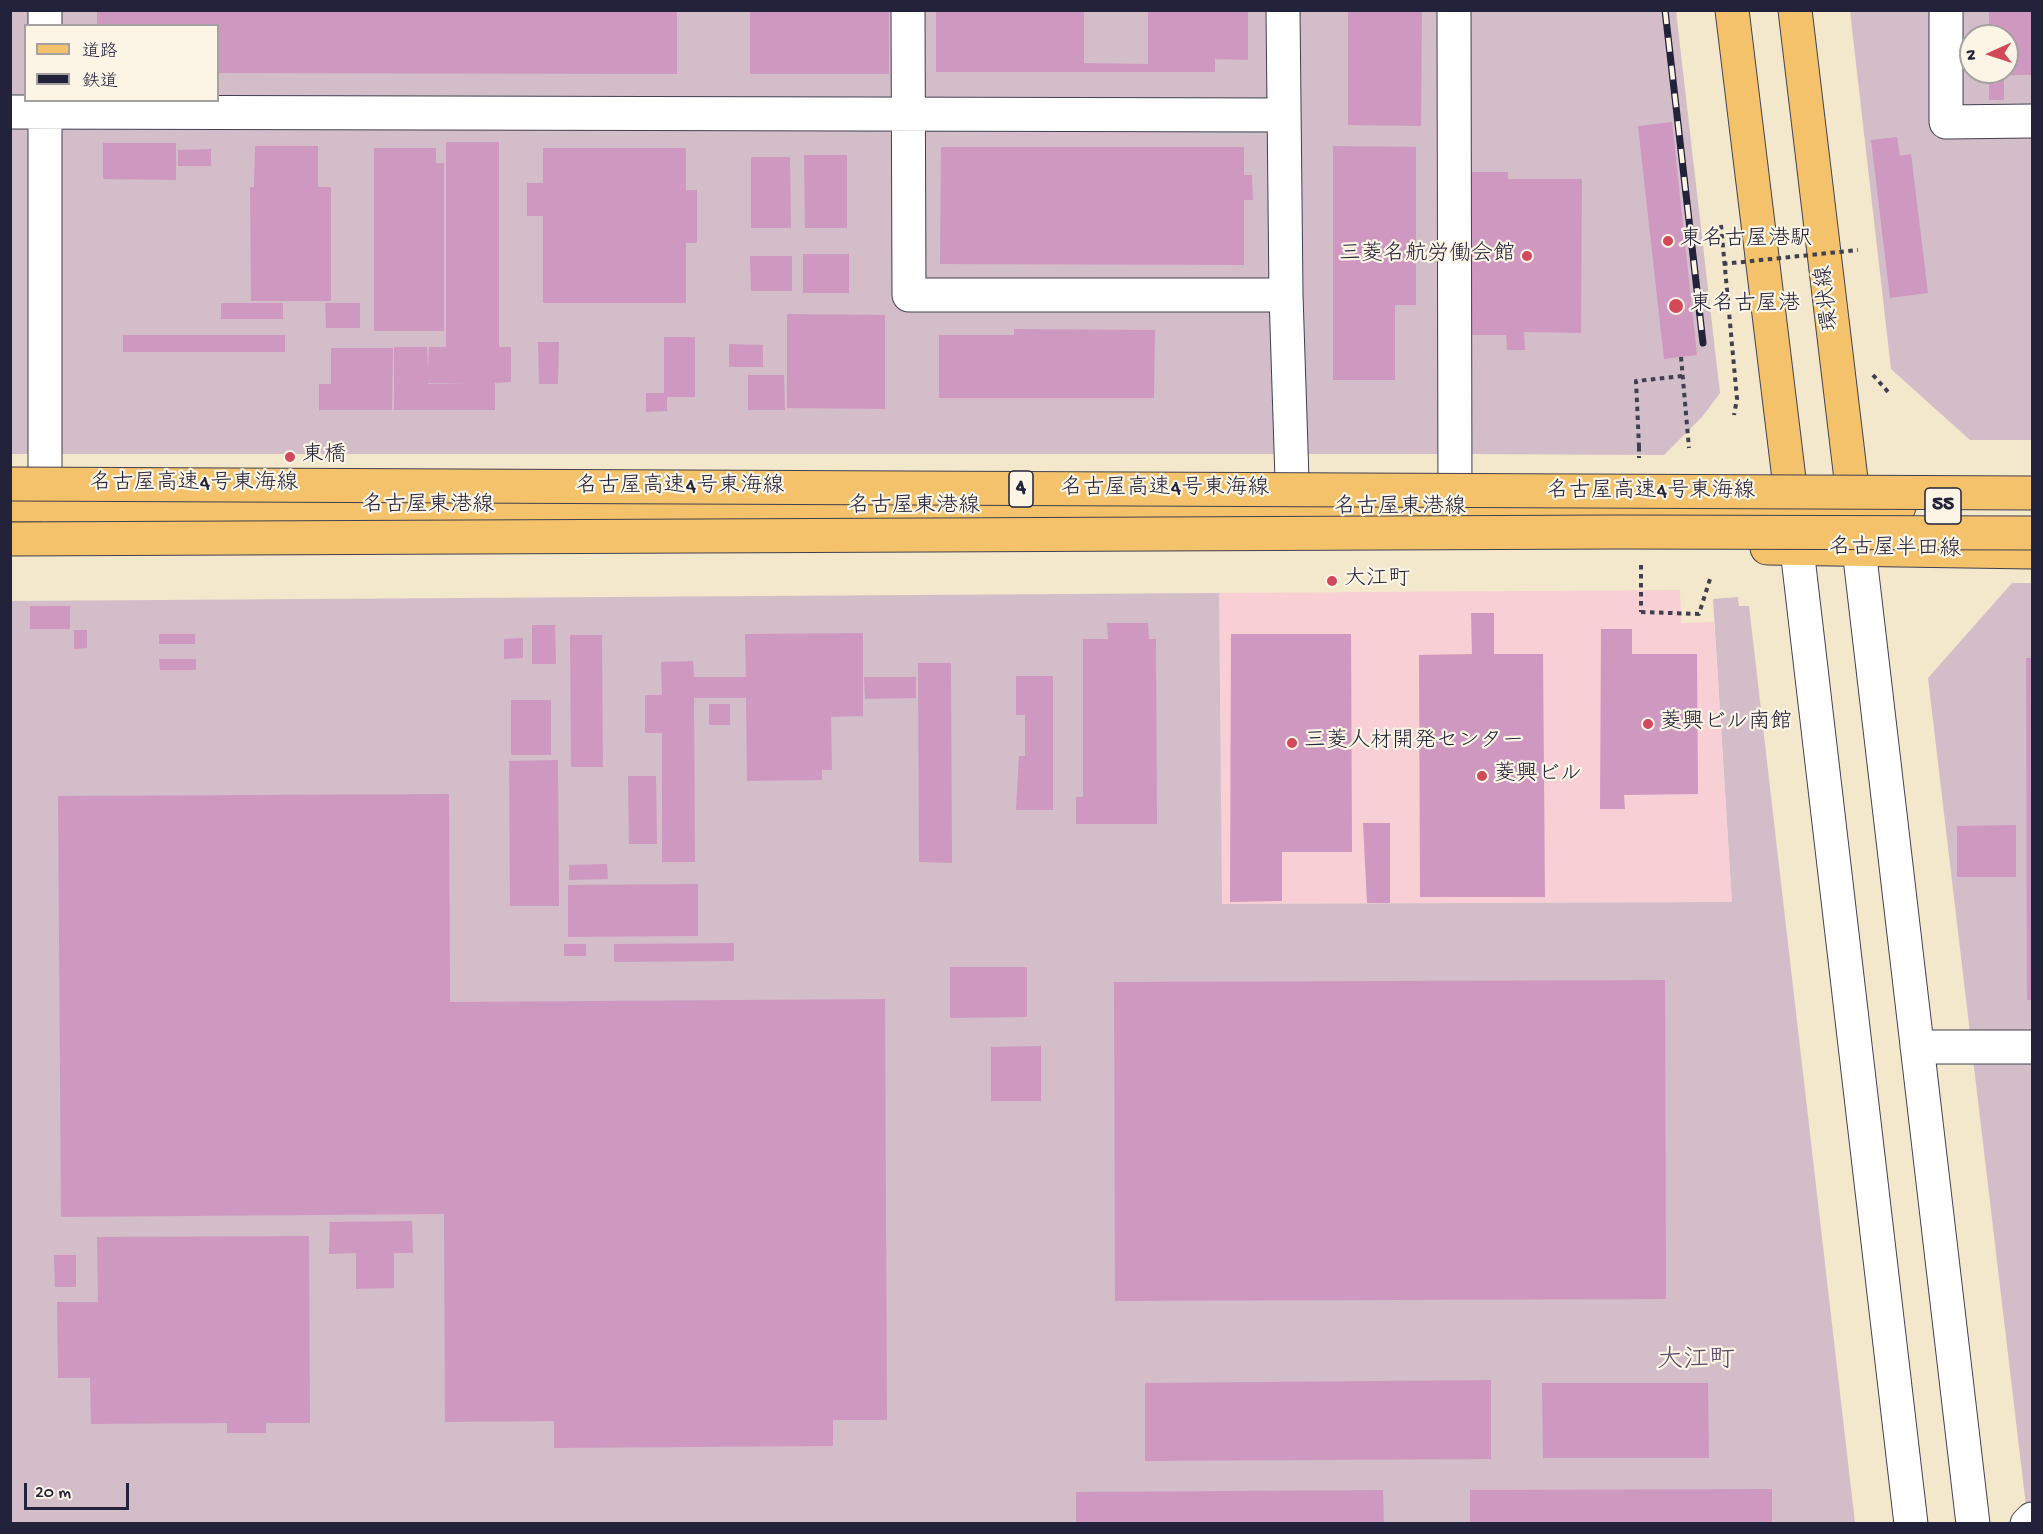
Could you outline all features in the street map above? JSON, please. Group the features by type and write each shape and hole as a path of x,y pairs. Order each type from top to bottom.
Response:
{"main road":[{"path":"1732,10 1792,509"},
{"name":"環状線","path":"1795,10 1859,549"},
{"name":"名古屋高速4号東海線","path":"10,484 2032,493"},
{"name":"名古屋半田線","path":"1854,509 2032,503"},
{"name":"名古屋東港線","path":"10,505 1293,510 1854,509"},
{"name":"名古屋半田線","path":"1792,509 1797,549 2032,552"},
{"name":"名古屋東港線","path":"10,531 1797,549"},
{"name":"名古屋高速4号東海線","path":"10,539 1592,532 2032,533"}],"street":[{"path":"908,10 909,296 1286,295"},
{"path":"1283,10 1286,295 1293,510"},
{"path":"1454,10 1455,509"},
{"path":"1946,10 1946,122 2032,121"},
{"path":"45,107 45,505"},
{"path":"10,112 45,107 1283,115"},
{"path":"1797,549 1911,1524"},
{"path":"1859,549 1973,1524"},
{"path":"1917,1047 2032,1047"},
{"path":"2027,1524 2032,1519"}],"path":[{"path":"1720,219 1737,399 1734,415"},
{"path":"1723,264 1858,249"},
{"path":"1681,357 1689,448"},
{"path":"1639,447 1636,381 1683,376"},
{"path":"1641,612 1699,614 1710,579"}],"shaded area":[{"path":"11,11 1443,11 1445,454 11,454"},
{"path":"1464,11 1676,11 1720,393 1702,417 1664,455 1465,454"},
{"path":"1850,11 2032,11 2032,440 1970,440 1891,369"},
{"path":"2012,583 2032,583 2032,1523 2028,1523 1928,678"},
{"path":"1680,590 1681,623 1714,622 1732,902 1221,904 1219,593"},
{"path":"1219,593 1222,904 1732,902 1713,599 1738,597 1739,606 1749,606 1855,1523 11,1523 10,601"}],"building":[{"path":"97,10 677,10 677,74 219,73 219,24 97,24"},
{"path":"750,10 889,10 889,74 750,74"},
{"path":"936,10 1084,10 1084,63 1148,64 1148,10 1248,10 1248,60 1215,59 1215,72 936,72"},
{"path":"1348,10 1422,10 1421,126 1348,125"},
{"path":"1989,10 2032,10 2032,75 2019,75 2019,24 1989,24"},
{"path":"1989,84 2004,84 2004,100 1989,100"},
{"name":"東名古屋港駅","path":"1672,122 1697,355 1664,359 1638,126"},
{"path":"1897,137 1900,156 1911,154 1928,293 1890,298 1871,140"},
{"path":"446,142 499,142 499,347 511,347 511,382 495,383 495,410 394,410 394,347 427,347 428,368 429,347 446,347"},
{"path":"103,143 176,143 176,180 103,179"},
{"path":"255,146 318,146 318,187 331,187 331,301 251,301 250,187 254,187"},
{"path":"1333,146 1416,147 1416,305 1395,305 1395,380 1333,380"},
{"path":"941,147 1244,147 1244,175 1252,175 1253,200 1244,200 1244,265 940,264"},
{"path":"374,148 436,148 436,163 444,163 444,331 374,331"},
{"path":"543,148 686,148 686,190 697,190 697,243 686,243 686,303 543,303 543,216 527,216 527,183 543,183"},
{"path":"211,149 211,166 178,166 178,150"},
{"path":"804,155 847,155 847,228 805,228"},
{"path":"751,157 790,157 791,228 751,228"},
{"name":"三菱名航労働会館","path":"1472,172 1508,172 1508,179 1582,179 1581,333 1524,332 1525,350 1507,350 1506,335 1472,335"},
{"path":"803,254 849,254 849,293 803,293"},
{"path":"750,256 792,256 792,291 751,291"},
{"path":"221,303 283,303 283,319 221,319"},
{"path":"325,303 360,303 360,328 326,328"},
{"path":"787,314 885,315 885,409 787,408"},
{"path":"1014,329 1155,330 1154,398 939,398 939,335 1014,335"},
{"path":"123,335 285,335 285,352 123,352"},
{"path":"664,337 695,337 695,397 667,397 667,411 646,412 646,393 664,393"},
{"path":"538,342 559,342 558,384 539,384"},
{"path":"729,344 763,345 763,367 729,367"},
{"path":"331,348 393,348 392,410 319,410 319,384 331,384"},
{"path":"748,375 784,375 785,410 748,410"},
{"path":"30,606 70,606 70,629 30,629"},
{"name":"菱興ビル","path":"1471,613 1494,613 1494,654 1543,654 1545,897 1420,897 1419,655 1472,654"},
{"path":"1107,623 1148,623 1149,639 1156,639 1157,824 1076,824 1076,797 1083,797 1083,639 1108,639"},
{"path":"532,625 555,625 556,664 532,664"},
{"name":"菱興ビル南館","path":"1601,629 1632,629 1632,654 1697,654 1698,794 1624,795 1625,809 1600,809"},
{"path":"74,630 87,630 87,648 74,649"},
{"path":"863,633 863,716 831,717 832,770 822,770 822,780 747,781 746,698 694,698 695,862 662,862 662,733 645,733 645,695 662,695 661,662 693,661 694,677 746,677 745,634"},
{"path":"159,634 195,634 195,644 159,644"},
{"name":"三菱人材開発センター","path":"1231,634 1351,634 1352,852 1282,852 1282,901 1230,902"},
{"path":"570,635 602,635 603,767 571,767"},
{"path":"523,638 523,658 504,659 504,639"},
{"path":"2026,658 2032,658 2032,1000 2027,1000"},
{"path":"159,659 196,659 196,670 160,670"},
{"path":"918,663 951,663 952,863 919,862"},
{"path":"1016,676 1053,676 1053,810 1016,810 1019,756 1025,756 1025,715 1016,715"},
{"path":"864,677 916,677 916,698 865,699"},
{"path":"511,700 551,700 551,755 511,755"},
{"path":"709,704 730,704 730,725 709,725"},
{"path":"558,760 559,906 510,906 509,761"},
{"path":"628,776 656,776 657,844 629,844"},
{"path":"449,794 450,1002 885,999 887,1420 833,1420 833,1446 554,1448 554,1421 445,1422 444,1214 61,1217 58,796"},
{"path":"1363,823 1390,823 1390,903 1367,903"},
{"path":"2016,825 2016,877 1957,877 1957,826"},
{"path":"607,864 608,879 569,880 569,865"},
{"path":"698,884 698,936 568,937 568,885"},
{"path":"734,943 734,961 614,962 614,944"},
{"path":"564,944 586,944 586,956 564,956"},
{"path":"950,967 1027,967 1027,1017 950,1018"},
{"path":"1665,980 1666,1299 1115,1301 1114,982"},
{"path":"1041,1046 1041,1101 991,1101 991,1047"},
{"path":"412,1221 413,1253 394,1253 394,1288 356,1289 356,1253 329,1254 330,1222"},
{"path":"309,1236 310,1423 266,1423 266,1433 227,1433 227,1423 91,1424 90,1378 58,1378 57,1302 98,1302 97,1237"},
{"path":"54,1255 76,1255 76,1287 55,1287"},
{"path":"1491,1380 1491,1459 1145,1461 1145,1383"},
{"path":"1542,1383 1708,1383 1709,1458 1543,1458"},
{"path":"1772,1489 1772,1524 1470,1524 1470,1490"},
{"path":"1383,1490 1384,1524 1076,1524 1076,1492"}],"railway":[{"path":"1665,10 1703,343"}],"place":[{"name":"東名古屋港駅","path":"1668,241"},
{"name":"三菱名航労働会館","path":"1527,256"},
{"name":"東名古屋港","path":"1676,306"},
{"name":"東橋","path":"290,457"},
{"name":"大江町","path":"1332,581"},
{"name":"菱興ビル南館","path":"1648,724"},
{"name":"三菱人材開発センター","path":"1292,743"},
{"name":"菱興ビル","path":"1482,776"}],"district":[{"name":"大江町","path":"1696,1362"}]}
